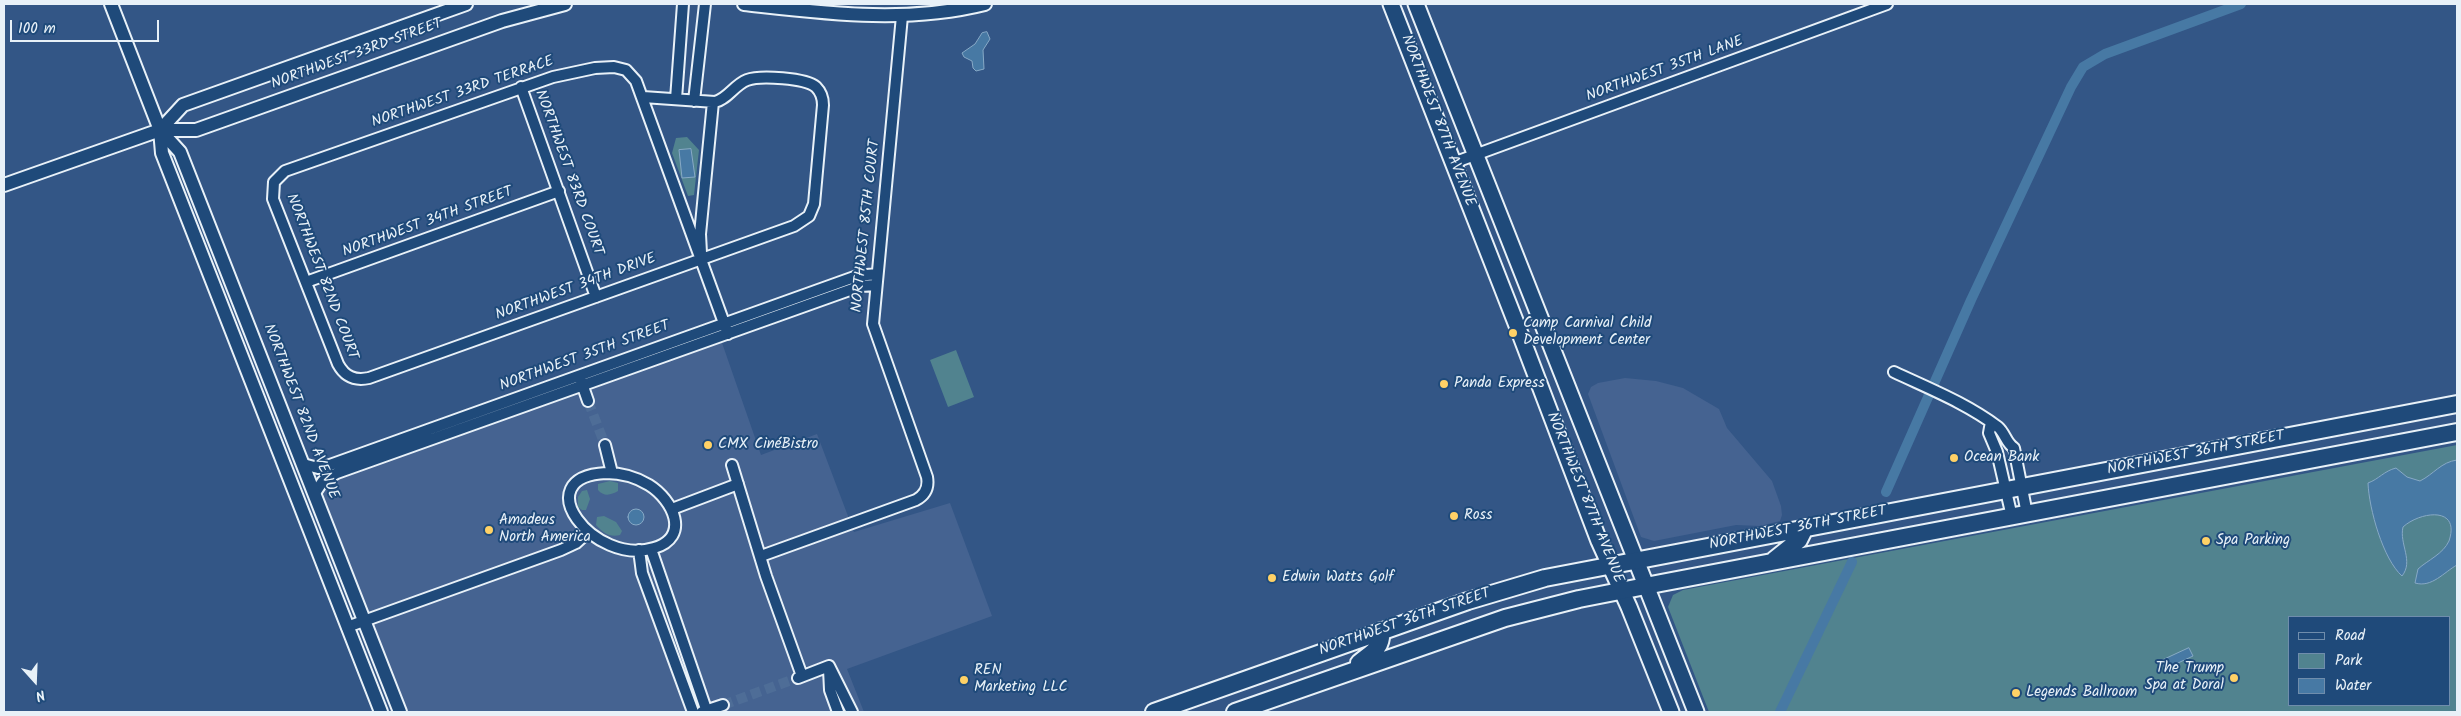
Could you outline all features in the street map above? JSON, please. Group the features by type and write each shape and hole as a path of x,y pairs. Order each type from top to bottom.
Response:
{"main road":[{"name":"NORTHWEST 87TH AVENUE","path":"1391,4 1572,472 1672,712"},
{"name":"NORTHWEST 87TH AVENUE","path":"1416,4 1696,712"},
{"path":"1507,300 1530,291"},
{"name":"NORTHWEST 36TH STREET","path":"1154,712 1496,592 1610,565 2457,404"},
{"path":"2314,432 2318,458"},
{"name":"NORTHWEST 36TH STREET","path":"1235,712 1505,618 1621,591 2457,432"},
{"path":"1806,556 1811,542 1832,523"},
{"path":"1770,562 1799,540 1805,528"},
{"path":"1349,672 1380,646 1382,639 1381,631"}],"street":[{"name":"NORTHWEST 82ND AVENUE","path":"111,4 160,130 162,153 381,712"},
{"name":"NORTHWEST 33RD STREET","path":"160,130 184,105 466,4"},
{"name":"NORTHWEST 33RD STREET","path":"4,185 160,130 196,130 502,21 565,4"},
{"path":"676,99 683,4"},
{"path":"694,101 705,4"},
{"path":"744,4 852,15 905,10 949,11 985,4"},
{"name":"NORTHWEST 35TH LANE","path":"1453,163 1887,4"},
{"name":"NORTHWEST 85TH COURT","path":"761,556 916,500 926,490 927,477 872,324 905,10"},
{"name":"NORTHWEST 33RD TERRACE","path":"274,182 286,171 521,87 569,73 595,68 614,67 630,73 636,81 728,334"},
{"name":"NORTHWEST 34TH DRIVE","path":"352,378 369,378 794,226 807,218 814,204 823,105 817,88 806,82 762,77 744,82 724,98 712,102"},
{"name":"NORTHWEST 83RD COURT","path":"521,87 596,297"},
{"path":"643,98 712,102 700,229 701,259"},
{"name":"NORTHWEST 82ND AVENUE","path":"160,130 180,152 399,708"},
{"name":"NORTHWEST 82ND COURT","path":"274,182 273,199 338,364 342,372 352,378"},
{"name":"NORTHWEST 34TH STREET","path":"306,282 559,191"},
{"name":"NORTHWEST 35TH STREET","path":"315,494 323,481 332,476 440,437 724,324 857,276 878,274"},
{"name":"NORTHWEST 35TH STREET","path":"303,464 318,468 327,466 437,426 728,334 862,286 876,285"},
{"path":"215,289 228,294 231,301 243,311"},
{"path":"1894,372 1974,409 2000,429 2008,444 2014,448 2022,486 2020,515"},
{"path":"581,381 588,401"},
{"path":"1991,422 1988,433 1997,452 2005,490 2020,515"},
{"path":"437,426 440,437"},
{"path":"605,445 612,473"},
{"path":"732,465 799,677 829,666"},
{"path":"612,473 626,475 648,485 663,497 672,509 676,523 674,532 664,544 651,549 639,550 614,547 588,532 574,516 569,504 570,491 576,482 584,477 612,473"},
{"path":"672,509 738,484"},
{"path":"348,626 561,550 576,543 588,532"},
{"path":"651,549 705,712 723,705"},
{"path":"639,550 642,573 693,712"},
{"path":"829,666 830,690 838,712"},
{"path":"829,666 852,712"},
{"path":"381,712 399,708"}],"shaded area":[{"path":"721,340 761,455 817,434 854,532 950,503 992,616 847,669 864,712 407,712 323,498 323,488 327,482"},
{"path":"1625,378 1656,381 1683,388 1719,409 1727,428 1772,481 1781,506 1782,515 1780,521 1760,526 1736,525 1654,541 1641,537 1588,394 1591,387 1598,383"}],"green space":[{"path":"687,137 699,150 694,195 688,196 672,153 676,138"},
{"path":"956,350 974,397 948,407 930,360"},
{"path":"2457,445 2457,712 1709,712 1668,607 1673,595 1683,590"},
{"path":"610,481 618,483 618,491 608,495 598,490 598,484"},
{"path":"587,490 590,499 586,510 582,510 578,507 578,497 582,491"},
{"path":"604,516 616,522 622,531 620,535 606,534 596,525 597,517"}],"water":[{"path":"987,32 990,39 983,50 984,69 976,71 973,68 972,61 964,57 962,53 975,44 982,33"},
{"path":"691,149 695,177 682,178 679,150"},
{"path":"2457,460 2457,565 2432,581 2421,584 2415,583 2418,569 2439,553 2449,541 2451,529 2449,522 2444,517 2428,515 2403,527 2402,533 2407,564 2402,576 2389,558 2378,533 2371,506 2368,483 2396,468 2407,477 2420,481 2442,466"},
{"path":"636,509 644,517 636,525 628,517"},
{"path":"2189,648 2193,656 2165,669 2161,661"}],"waterway":[{"path":"1886,492 1971,300 2071,87 2083,67 2105,54 2241,4"},
{"path":"1780,712 1852,562"}],"tunnel":[{"path":"588,401 605,445"},
{"path":"723,705 797,678"}],"place":[{"name":"Camp Carnival Child Development Center","path":"1513,333"},
{"name":"Panda Express","path":"1444,384"},
{"name":"CMX CinéBistro","path":"708,445"},
{"name":"Ocean Bank","path":"1954,458"},
{"name":"Ross","path":"1454,516"},
{"name":"Amadeus North America","path":"489,530"},
{"name":"Spa Parking","path":"2206,541"},
{"name":"Edwin Watts Golf","path":"1272,578"},
{"name":"The Trump Spa at Doral","path":"2234,678"},
{"name":"REN Marketing LLC","path":"964,680"},
{"name":"Legends Ballroom","path":"2016,693"}]}
